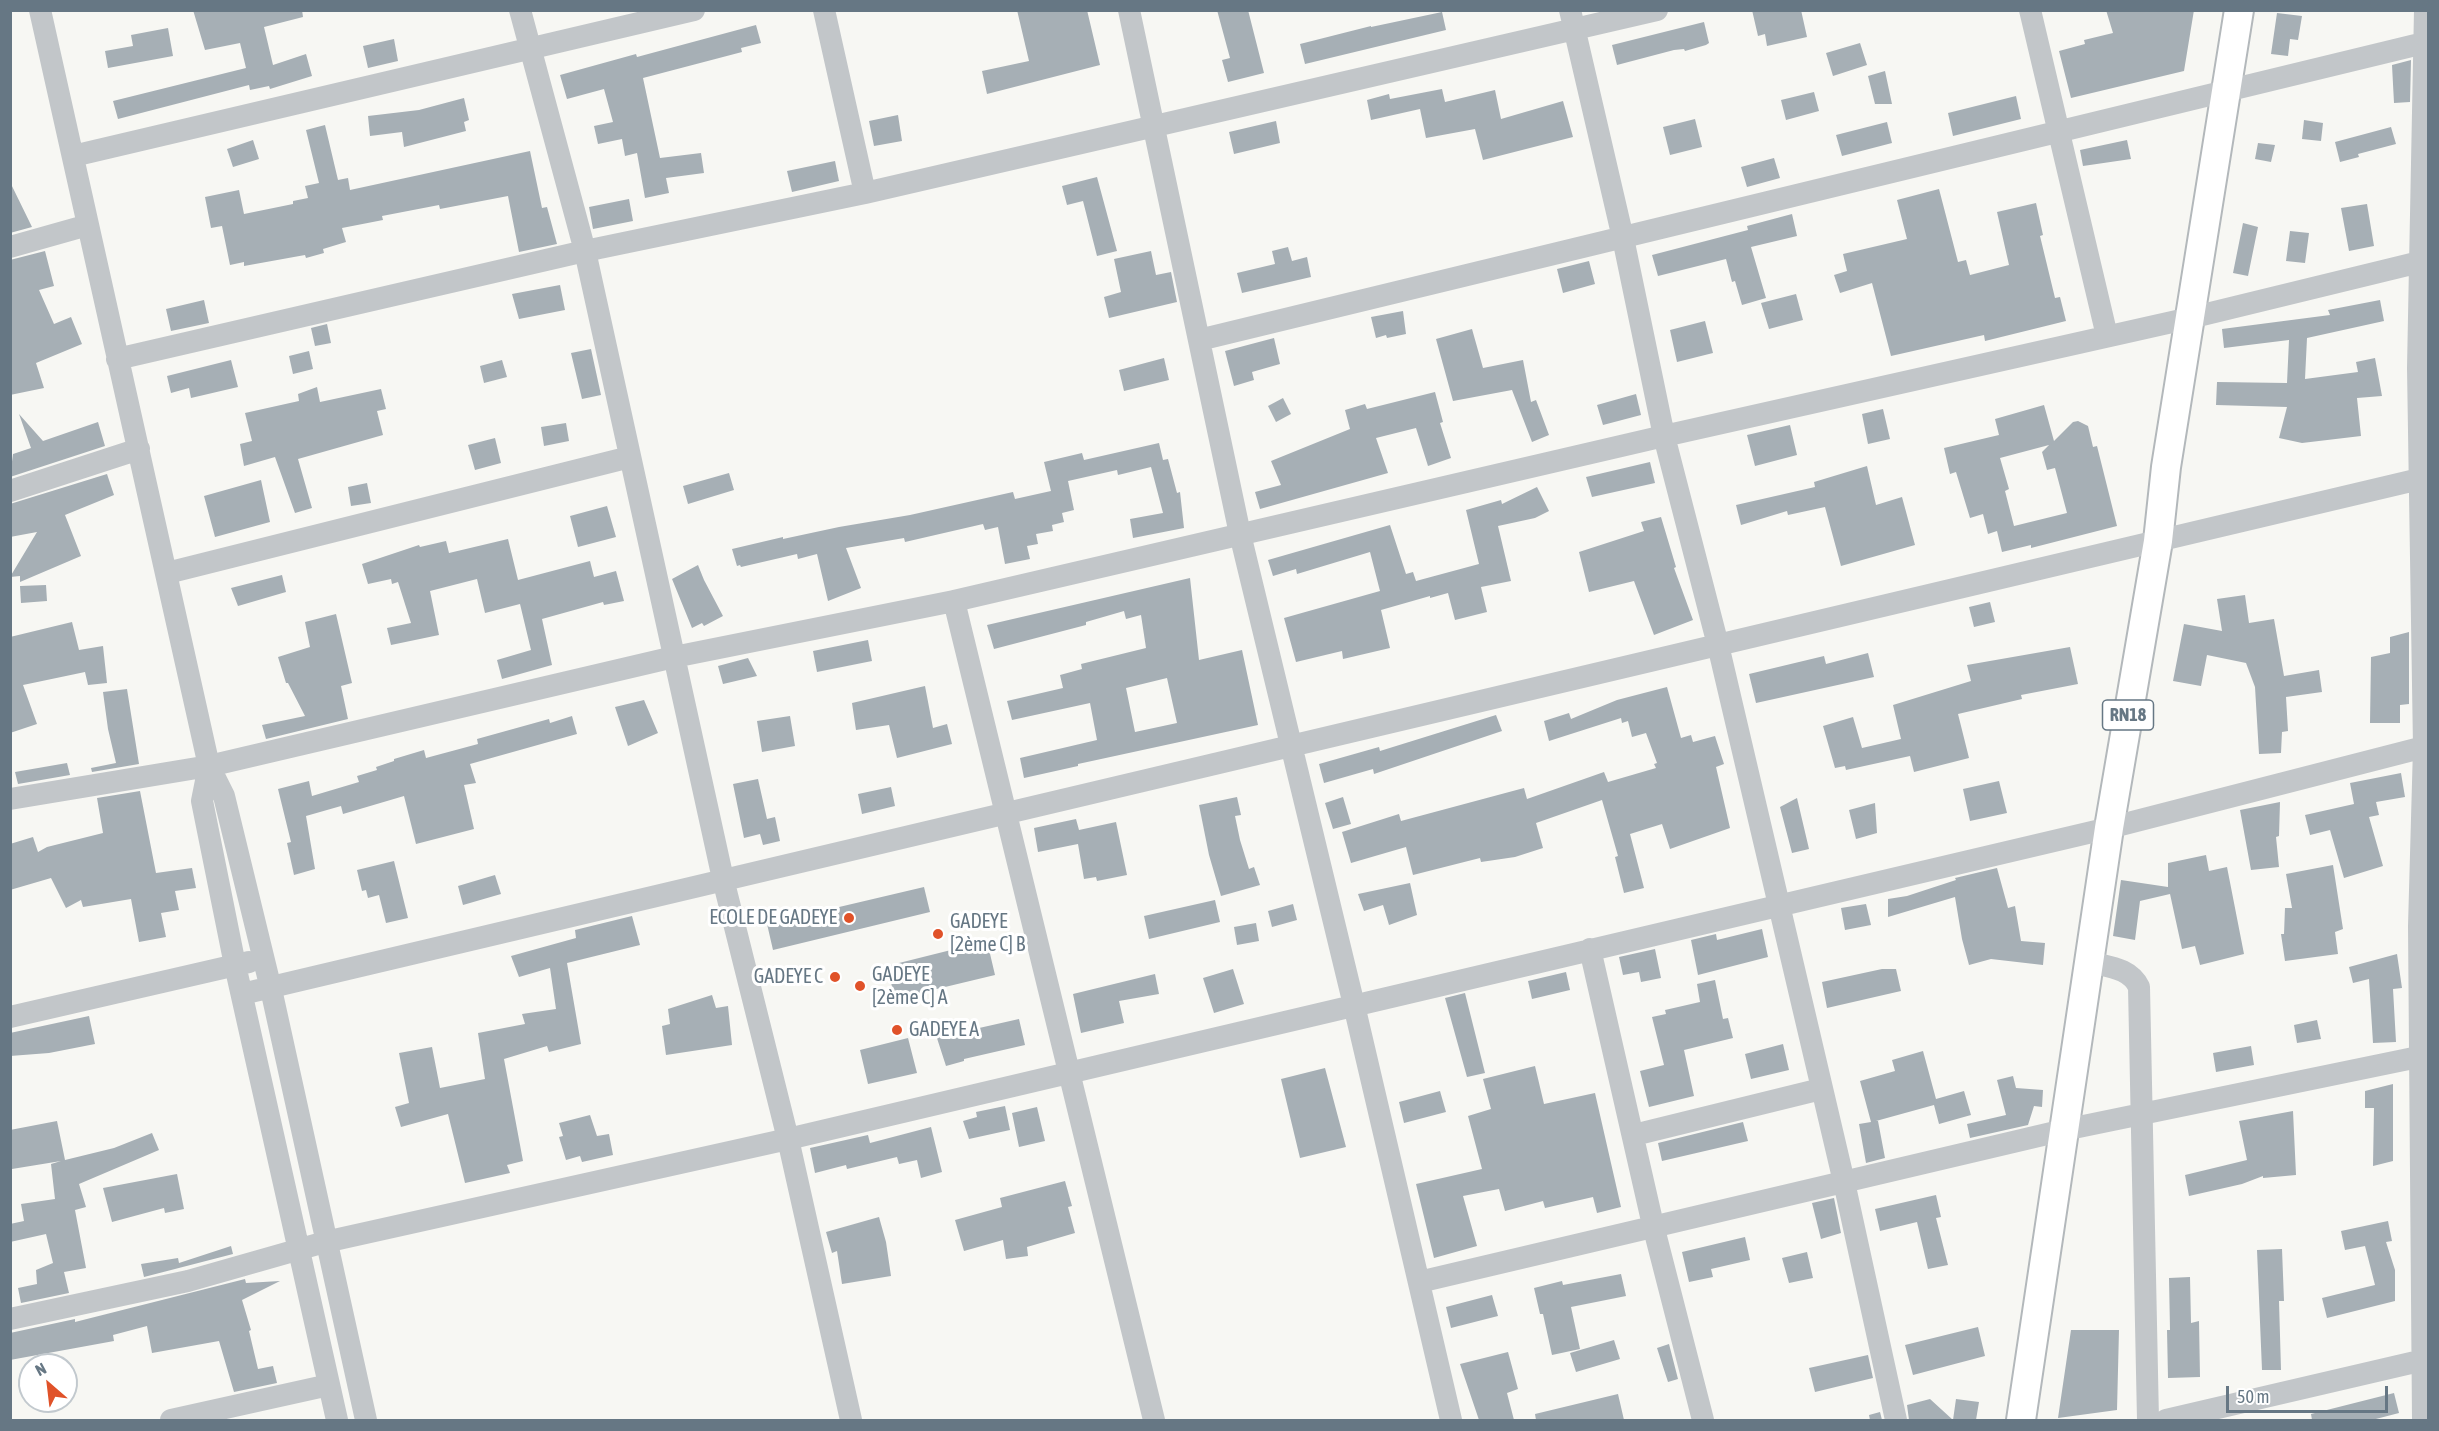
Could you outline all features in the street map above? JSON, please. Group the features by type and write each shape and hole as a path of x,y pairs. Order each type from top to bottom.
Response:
{"main road":[{"name":"RN18","path":"2021,1420 2109,828 2158,541 2166,467 2239,10"}],"street":[{"path":"40,10 209,766 224,796 264,959 366,1420"},
{"path":"520,10 585,251 723,879 788,1139 851,1420"},
{"path":"73,156 694,10"},
{"path":"824,10 865,193"},
{"path":"1129,10 1240,534 1451,1420"},
{"path":"117,359 585,251 865,193 1153,126 1572,20 1657,10"},
{"path":"2030,10 2107,336"},
{"path":"2423,1420 2426,1360 2424,1057 2419,926 2426,747 2424,261 2427,43 2425,10"},
{"path":"1572,20 1623,237 1664,436 1718,645 1844,1182 1896,1420"},
{"path":"1199,340 2427,43"},
{"path":"10,247 88,225"},
{"path":"10,799 209,766 674,657 954,601 1664,436 2190,318 2424,261"},
{"path":"10,491 139,449"},
{"path":"167,573 630,457"},
{"path":"242,994 271,989 723,879 2424,478"},
{"path":"954,601 1154,1420"},
{"path":"10,1319 188,1281 325,1242 788,1139 2109,828 2426,747"},
{"path":"209,766 202,801 235,965 337,1420"},
{"path":"1590,949 1653,1225 1703,1420"},
{"path":"10,1017 264,959"},
{"path":"2090,962 2127,971 2135,978 2139,987 2148,1420"},
{"path":"1419,1282 1653,1225 2064,1130 2424,1057"},
{"path":"1634,1135 1821,1089"},
{"path":"2166,1420 2426,1360"},
{"path":"171,1420 328,1385"}],"building":[{"path":"193,10 302,10 303,17 264,27 273,65 306,54 312,76 270,89 269,86 250,90 249,85 118,119 113,101 246,68 240,43 205,50"},
{"path":"1017,10 1087,10 1100,65 987,94 982,71 1029,61"},
{"path":"1217,10 1248,10 1264,73 1228,82 1222,60 1230,58"},
{"path":"1752,10 1801,10 1807,37 1767,46 1765,34 1758,36"},
{"path":"2106,10 2194,10 2184,71 2071,98 2059,51 2085,44 2084,40 2113,33"},
{"path":"1442,12 1446,30 1305,64 1300,44 1371,26"},
{"path":"2277,13 2302,16 2298,40 2290,39 2288,56 2271,54"},
{"path":"1704,22 1709,43 1706,45 1685,51 1684,49 1674,50 1617,65 1612,45"},
{"path":"756,25 761,43 741,48 742,52 643,78 660,158 701,153 704,173 666,178 669,193 645,198 637,153 625,156 622,139 598,144 594,126 613,122 604,89 567,99 560,75"},
{"path":"168,28 173,56 108,68 105,51 133,46 131,35"},
{"path":"394,39 398,61 368,68 363,46"},
{"path":"1860,43 1867,65 1833,76 1826,53"},
{"path":"2411,60 2410,102 2394,103 2392,65"},
{"path":"1885,71 1892,104 1875,104 1868,76"},
{"path":"1442,89 1445,102 1495,90 1501,119 1563,101 1573,137 1483,160 1475,129 1426,138 1420,109 1371,120 1367,100 1389,94 1390,99"},
{"path":"1814,92 1819,111 1786,120 1781,100"},
{"path":"2016,96 2021,119 1953,136 1948,113"},
{"path":"464,98 469,120 464,122 466,131 404,147 402,132 370,136 368,116 419,110"},
{"path":"898,115 902,141 874,146 869,121"},
{"path":"1695,119 1702,147 1670,155 1663,127"},
{"path":"2304,120 2323,123 2321,141 2302,139"},
{"path":"1276,121 1280,143 1234,154 1229,132"},
{"path":"1887,122 1892,143 1842,156 1836,135"},
{"path":"325,125 338,180 348,178 350,190 530,151 542,208 547,207 557,244 519,252 508,196 440,209 439,205 382,216 383,220 342,228 346,242 323,249 324,253 306,258 305,255 244,266 244,262 230,265 222,226 211,228 205,197 239,190 244,214 293,204 293,201 308,198 305,186 319,183 306,130"},
{"path":"2391,127 2396,144 2358,154 2359,157 2340,162 2335,142"},
{"path":"253,140 259,159 233,167 227,149"},
{"path":"2127,140 2131,159 2083,166 2080,150"},
{"path":"2258,143 2275,145 2271,162 2255,159"},
{"path":"1774,158 1780,178 1747,187 1741,167"},
{"path":"835,161 839,181 792,192 787,171"},
{"path":"1097,177 1117,251 1097,256 1083,201 1067,205 1062,186"},
{"path":"10,182 32,227 10,233"},
{"path":"1939,189 1958,262 1966,260 1970,275 2009,265 1997,212 2036,203 2043,235 2040,236 2055,298 2060,297 2066,321 1985,341 1984,335 1891,356 1872,283 1840,293 1834,275 1847,271 1843,254 1907,239 1897,200"},
{"path":"629,199 633,221 593,229 589,207"},
{"path":"2367,204 2374,246 2349,251 2341,208"},
{"path":"1792,214 1797,236 1751,247 1766,298 1742,305 1735,281 1732,282 1726,259 1658,276 1652,255 1748,230 1747,226"},
{"path":"2243,223 2258,227 2248,276 2233,273"},
{"path":"2290,231 2309,233 2305,263 2286,261"},
{"path":"1288,247 1292,261 1307,257 1311,277 1242,293 1237,273 1275,264 1272,251"},
{"path":"45,251 54,286 39,290 54,324 71,317 82,344 36,363 44,388 10,395 10,260"},
{"path":"1151,251 1156,275 1171,272 1177,302 1109,318 1104,297 1121,292 1114,259"},
{"path":"1589,261 1595,284 1563,293 1557,269"},
{"path":"560,285 565,310 519,319 512,294"},
{"path":"1796,294 1803,320 1769,329 1761,303"},
{"path":"204,300 209,323 171,331 166,309"},
{"path":"2380,300 2384,321 2307,338 2305,379 2358,372 2356,362 2375,358 2382,396 2357,398 2361,436 2302,443 2279,438 2287,407 2216,405 2217,382 2287,383 2289,340 2224,348 2222,329 2330,315 2328,310"},
{"path":"1403,311 1406,334 1376,338 1371,317"},
{"path":"1705,321 1713,353 1677,362 1670,330"},
{"path":"327,324 331,343 315,346 311,328"},
{"path":"1472,329 1483,368 1523,360 1531,402 1536,400 1549,435 1532,442 1512,390 1453,401 1436,339"},
{"path":"1274,338 1280,364 1252,372 1254,380 1234,386 1225,351"},
{"path":"591,349 601,395 582,399 571,353"},
{"path":"309,351 313,369 293,374 289,356"},
{"path":"1164,358 1169,380 1124,391 1119,370"},
{"path":"231,360 238,387 191,398 189,388 171,393 167,376"},
{"path":"502,360 507,377 484,383 480,366"},
{"path":"317,387 320,402 381,389 386,409 377,411 383,435 298,459 312,508 295,513 275,457 244,466 240,444 252,441 245,413 299,401 298,394"},
{"path":"1435,392 1443,422 1440,423 1451,458 1428,466 1416,428 1376,438 1388,473 1260,509 1255,492 1281,485 1271,461 1350,429 1345,410 1365,404 1367,409"},
{"path":"1636,394 1641,415 1603,425 1597,405"},
{"path":"1283,398 1291,414 1276,422 1268,406"},
{"path":"2044,405 2054,441 2073,422 2078,421 2088,426 2093,447 2097,446 2117,526 2031,548 2031,545 2002,552 1997,531 1988,534 1983,514 1970,518 1956,472 1950,474 1944,448 1999,435 1995,419","holes":["2049,445 2042,452 2047,470 2055,468 2067,513 2014,526 2005,491 2009,489 2000,458"]},
{"path":"1883,409 1890,439 1868,444 1862,414"},
{"path":"19,414 43,441 98,422 105,446 10,477 13,454 31,448"},
{"path":"566,423 569,441 544,446 541,427"},
{"path":"1790,425 1797,455 1755,466 1747,435"},
{"path":"495,438 501,463 475,470 468,445"},
{"path":"1159,443 1163,460 1168,459 1177,493 1180,492 1184,528 1133,538 1130,519 1163,513 1151,467 1118,475 1117,470 1068,481 1074,510 1062,513 1064,522 1052,525 1053,531 1036,534 1038,544 1027,546 1030,559 1005,564 998,527 985,530 983,524 905,542 904,538 846,548 861,588 828,601 817,554 798,559 797,554 741,567 737,566 732,549 783,537 783,539 910,515 1013,492 1015,499 1051,491 1044,462 1082,453 1084,460"},
{"path":"1650,462 1655,483 1592,497 1586,477"},
{"path":"1867,466 1876,505 1902,497 1915,545 1841,566 1825,507 1788,515 1787,511 1741,525 1736,505 1815,487 1814,482"},
{"path":"729,473 734,490 688,504 683,486"},
{"path":"107,474 114,495 65,515 81,556 20,582 20,576 10,577 37,532 10,537 10,504"},
{"path":"261,480 270,522 215,537 204,496"},
{"path":"367,483 371,503 351,506 348,487"},
{"path":"1537,487 1549,511 1535,518 1498,526 1511,581 1481,587 1487,612 1455,620 1448,593 1430,598 1430,596 1381,610 1390,648 1343,659 1342,651 1296,662 1284,618 1380,591 1370,552 1297,574 1296,569 1273,576 1268,560 1390,525 1406,574 1413,572 1416,581 1479,564 1466,510 1501,500 1502,504"},
{"path":"607,506 616,537 578,547 570,516"},
{"path":"1661,517 1676,567 1674,568 1693,620 1654,635 1634,581 1589,592 1579,552 1644,531 1641,522"},
{"path":"508,539 518,580 590,561 594,577 616,571 624,601 604,605 603,602 542,619 552,665 502,679 497,660 531,650 520,604 485,613 477,579 430,591 439,635 391,645 387,628 411,623 398,582 392,584 391,579 368,584 362,564 419,545 420,547 446,541 449,553"},
{"path":"698,565 723,616 704,626 702,623 692,628 672,579"},
{"path":"282,575 286,592 238,606 231,588"},
{"path":"1190,578 1199,660 1242,650 1258,725 1024,778 1020,758 1097,740 1090,703 1012,720 1007,701 1063,688 1060,675 1082,669 1081,664 1146,648 1141,615 1126,619 1124,611 1086,622 1086,625 994,649 987,625","holes":["1167,678 1177,723 1135,732 1126,688"]},
{"path":"46,585 47,601 21,603 20,586"},
{"path":"2245,595 2249,623 2274,619 2284,676 2319,670 2322,692 2286,697 2288,731 2282,732 2281,753 2259,754 2255,687 2246,663 2207,655 2201,686 2173,681 2184,624 2222,631 2217,599"},
{"path":"1990,602 1995,622 1974,627 1969,607"},
{"path":"336,614 352,683 341,686 348,719 266,739 262,725 305,716 286,683 278,657 310,647 305,622"},
{"path":"72,622 79,650 103,646 107,683 88,685 85,672 23,685 37,724 10,733 10,637"},
{"path":"2409,632 2409,704 2400,705 2400,723 2370,723 2371,657 2390,653 2390,637"},
{"path":"868,640 872,661 817,672 813,651"},
{"path":"2070,647 2078,684 2021,695 2022,699 1958,714 1969,758 1914,772 1910,756 1846,770 1845,766 1835,768 1823,726 1853,717 1862,748 1901,739 1893,705 1971,681 1967,665"},
{"path":"1868,653 1874,677 1756,703 1749,674 1824,656 1826,664"},
{"path":"748,658 757,676 723,684 718,666"},
{"path":"925,686 933,728 947,724 952,744 897,758 889,725 856,730 852,703"},
{"path":"1667,687 1681,738 1691,735 1693,742 1715,736 1724,764 1716,767 1730,828 1670,849 1662,824 1630,834 1644,888 1624,893 1615,857 1618,856 1602,800 1536,823 1543,848 1515,857 1481,862 1480,858 1413,875 1406,847 1351,863 1342,832 1399,814 1401,821 1524,788 1527,799 1604,772 1608,782 1656,768 1654,764 1657,763 1646,733 1632,737 1628,721 1622,723 1621,718 1549,741 1544,721 1569,713 1571,719 1617,700"},
{"path":"127,689 139,764 92,772 91,768 116,763 103,692"},
{"path":"644,700 658,733 628,746 615,707"},
{"path":"1496,715 1502,731 1374,774 1373,769 1324,783 1319,764 1379,747 1380,751"},
{"path":"572,716 577,734 470,764 476,783 464,785 474,829 416,844 404,796 343,814 341,806 306,816 315,869 294,875 287,843 291,842 278,789 309,781 312,796 359,782 357,776 377,770 376,767 394,761 394,759 424,750 426,758 478,744 477,739 549,719 550,723"},
{"path":"790,716 795,746 762,752 757,721"},
{"path":"67,763 70,775 18,784 15,772"},
{"path":"2401,773 2405,797 2376,802 2379,815 2369,817 2383,866 2344,878 2330,830 2310,835 2305,815 2354,804 2350,783"},
{"path":"758,779 767,819 775,817 780,841 763,845 760,834 744,838 733,784"},
{"path":"1999,781 2007,813 1970,821 1963,789"},
{"path":"891,787 895,806 862,814 858,794"},
{"path":"140,791 156,873 192,868 196,888 175,891 179,910 161,913 166,937 139,942 131,899 83,907 81,900 66,908 51,878 10,890 10,844 33,837 38,852 47,847 103,833 97,798"},
{"path":"1237,797 1241,815 1235,816 1240,840 1249,869 1254,867 1260,885 1221,896 1209,855 1199,805"},
{"path":"1343,797 1351,824 1333,829 1325,803"},
{"path":"1797,798 1809,849 1792,853 1780,807"},
{"path":"2280,802 2279,836 2276,837 2279,867 2251,870 2240,810"},
{"path":"1875,803 1877,833 1856,839 1849,810"},
{"path":"1076,819 1079,830 1116,822 1127,875 1097,881 1096,877 1084,879 1078,844 1038,852 1034,828"},
{"path":"2206,855 2209,871 2227,867 2244,954 2200,965 2195,946 2182,949 2170,894 2140,901 2135,940 2113,936 2121,880 2168,887 2168,863"},
{"path":"394,861 408,918 386,923 379,895 368,898 366,890 362,891 357,870"},
{"path":"2333,865 2343,929 2335,932 2338,954 2285,961 2281,934 2284,934 2285,908 2292,908 2286,874"},
{"path":"1997,868 2008,908 2015,906 2021,941 2045,943 2043,965 1991,959 1969,965 1955,897 1888,917 1888,899 1907,896 1956,880 1955,878"},
{"path":"495,875 501,894 463,905 458,886"},
{"path":"1410,883 1417,915 1389,925 1383,905 1364,911 1358,894"},
{"name":"ECOLE DE GADEYE","path":"924,887 930,912 773,950 767,924"},
{"path":"1215,900 1220,922 1149,939 1144,916"},
{"path":"1293,904 1297,920 1272,927 1268,911"},
{"path":"1866,904 1871,925 1845,930 1841,908"},
{"path":"632,916 640,945 567,963 581,1044 549,1052 547,1046 504,1059 523,1161 507,1165 510,1173 465,1183 448,1114 401,1127 395,1107 409,1103 399,1053 432,1047 440,1088 485,1079 478,1033 525,1024 522,1014 556,1009 550,968 519,977 511,956 576,938 575,930"},
{"path":"1256,923 1259,941 1237,945 1234,927"},
{"path":"1762,929 1768,957 1698,975 1691,940 1716,934 1717,940"},
{"path":"987,941 995,975 895,999 887,966"},
{"path":"1655,949 1661,978 1641,982 1639,972 1623,975 1619,957"},
{"path":"2397,954 2402,988 2393,989 2396,1042 2373,1043 2369,979 2353,983 2349,967"},
{"path":"1233,969 1244,1004 1214,1013 1203,978"},
{"path":"1882,969 1896,969 1901,991 1827,1008 1822,982"},
{"path":"1566,972 1570,990 1532,999 1528,981"},
{"path":"1155,974 1159,994 1119,1001 1124,1023 1081,1033 1073,994"},
{"path":"1715,980 1723,1019 1728,1018 1733,1038 1684,1050 1694,1096 1649,1107 1640,1071 1664,1065 1652,1017 1666,1014 1665,1010 1700,1002 1697,984"},
{"path":"1465,993 1485,1073 1467,1077 1445,998"},
{"path":"712,995 716,1008 728,1006 732,1045 666,1055 662,1026 670,1024 668,1009"},
{"path":"89,1016 95,1044 49,1053 10,1056 10,1033"},
{"path":"1019,1019 1025,1045 964,1059 964,1061 946,1066 935,1032 956,1027 957,1033"},
{"path":"2317,1020 2321,1039 2297,1043 2294,1025"},
{"path":"908,1038 917,1073 868,1084 860,1050"},
{"path":"1783,1044 1789,1070 1751,1079 1745,1054"},
{"path":"2251,1046 2254,1065 2216,1072 2213,1053"},
{"path":"1923,1051 1936,1099 1964,1091 1971,1115 1939,1124 1934,1105 1876,1121 1878,1121 1885,1158 1866,1163 1859,1124 1871,1122 1860,1081 1895,1071 1892,1060"},
{"path":"1535,1066 1544,1104 1595,1093 1621,1207 1597,1213 1593,1197 1545,1208 1543,1201 1505,1211 1499,1189 1463,1196 1477,1246 1434,1258 1416,1184 1482,1169 1468,1116 1491,1109 1483,1079"},
{"path":"1325,1068 1346,1147 1300,1158 1281,1079"},
{"path":"2013,1076 2016,1088 2043,1090 2042,1107 2034,1106 2028,1125 1970,1138 1967,1124 2006,1115 1997,1080"},
{"path":"2393,1084 2393,1161 2373,1166 2374,1108 2365,1108 2365,1091"},
{"path":"1440,1091 1446,1112 1404,1123 1399,1102"},
{"path":"1005,1106 1010,1130 969,1139 963,1121 977,1117 976,1112"},
{"path":"1037,1107 1045,1141 1019,1147 1012,1113"},
{"path":"2293,1111 2296,1175 2263,1178 2263,1176 2242,1184 2189,1196 2185,1175 2247,1160 2239,1121"},
{"path":"590,1115 597,1136 609,1134 613,1155 582,1162 580,1156 566,1160 559,1137 563,1136 559,1123"},
{"path":"57,1121 65,1160 114,1148 152,1133 159,1150 79,1184 86,1207 75,1210 86,1268 64,1272 69,1293 21,1303 18,1288 37,1284 36,1270 53,1263 46,1234 10,1242 10,1224 24,1221 21,1204 55,1199 51,1164 61,1161 12,1169 10,1130"},
{"path":"1743,1122 1748,1141 1662,1161 1658,1143"},
{"path":"931,1127 942,1172 921,1178 917,1160 899,1164 897,1157 847,1169 846,1165 815,1173 810,1148 868,1135 870,1143"},
{"path":"177,1174 184,1209 165,1213 164,1208 112,1222 103,1188"},
{"path":"1065,1181 1072,1206 1068,1207 1075,1233 1027,1247 1028,1256 1006,1259 1003,1240 964,1251 955,1220 1002,1207 1000,1198"},
{"path":"1936,1195 1941,1217 1936,1218 1948,1265 1928,1269 1917,1222 1880,1231 1875,1209"},
{"path":"1834,1198 1841,1233 1821,1239 1812,1203"},
{"path":"879,1217 886,1242 891,1276 842,1284 837,1251 832,1253 826,1232"},
{"path":"2388,1221 2392,1241 2386,1242 2395,1270 2395,1301 2327,1318 2322,1298 2375,1285 2365,1246 2345,1250 2341,1231"},
{"path":"1745,1237 1750,1260 1711,1269 1713,1277 1689,1282 1682,1252"},
{"path":"231,1246 233,1254 144,1277 141,1264 178,1258 179,1263"},
{"path":"2282,1249 2284,1301 2279,1301 2281,1370 2262,1370 2257,1250"},
{"path":"1807,1252 1813,1278 1789,1283 1782,1258"},
{"path":"1621,1274 1626,1296 1571,1307 1580,1349 1552,1355 1543,1314 1540,1314 1534,1288 1562,1281 1563,1285"},
{"path":"2190,1277 2191,1323 2199,1321 2200,1377 2168,1378 2169,1278"},
{"path":"245,1279 246,1283 280,1281 242,1300 251,1330 249,1331 258,1369 273,1366 277,1383 234,1392 219,1341 152,1353 147,1326 113,1335 114,1341 48,1353 18,1353 18,1359 10,1360 10,1333 75,1319 75,1322"},
{"path":"1492,1295 1498,1316 1451,1328 1446,1307"},
{"path":"1978,1327 1985,1356 1913,1375 1905,1345"},
{"path":"2071,1330 2119,1330 2117,1410 2058,1418"},
{"path":"1614,1340 1620,1359 1576,1372 1570,1353"},
{"path":"1669,1344 1678,1379 1668,1382 1657,1348"},
{"path":"1508,1352 1518,1389 1507,1393 1514,1420 1479,1420 1460,1364"},
{"path":"1868,1355 1873,1378 1815,1392 1809,1368"},
{"path":"2394,1393 2399,1413 2372,1420 2312,1420 2311,1414"},
{"path":"1618,1394 1624,1420 1536,1420 1535,1414"},
{"path":"1930,1399 1953,1420 1909,1420 1907,1405"},
{"path":"1956,1399 1979,1402 1976,1420 1953,1420"},
{"path":"1880,1412 1882,1420 1870,1420 1869,1415"}],"place":[{"name":"ECOLE DE GADEYE","path":"849,918"},
{"name":"GADEYE [2ème C] B","path":"938,934"},
{"name":"GADEYE C","path":"835,977"},
{"name":"GADEYE [2ème C] A","path":"860,986"},
{"name":"GADEYE A","path":"897,1030"}]}
